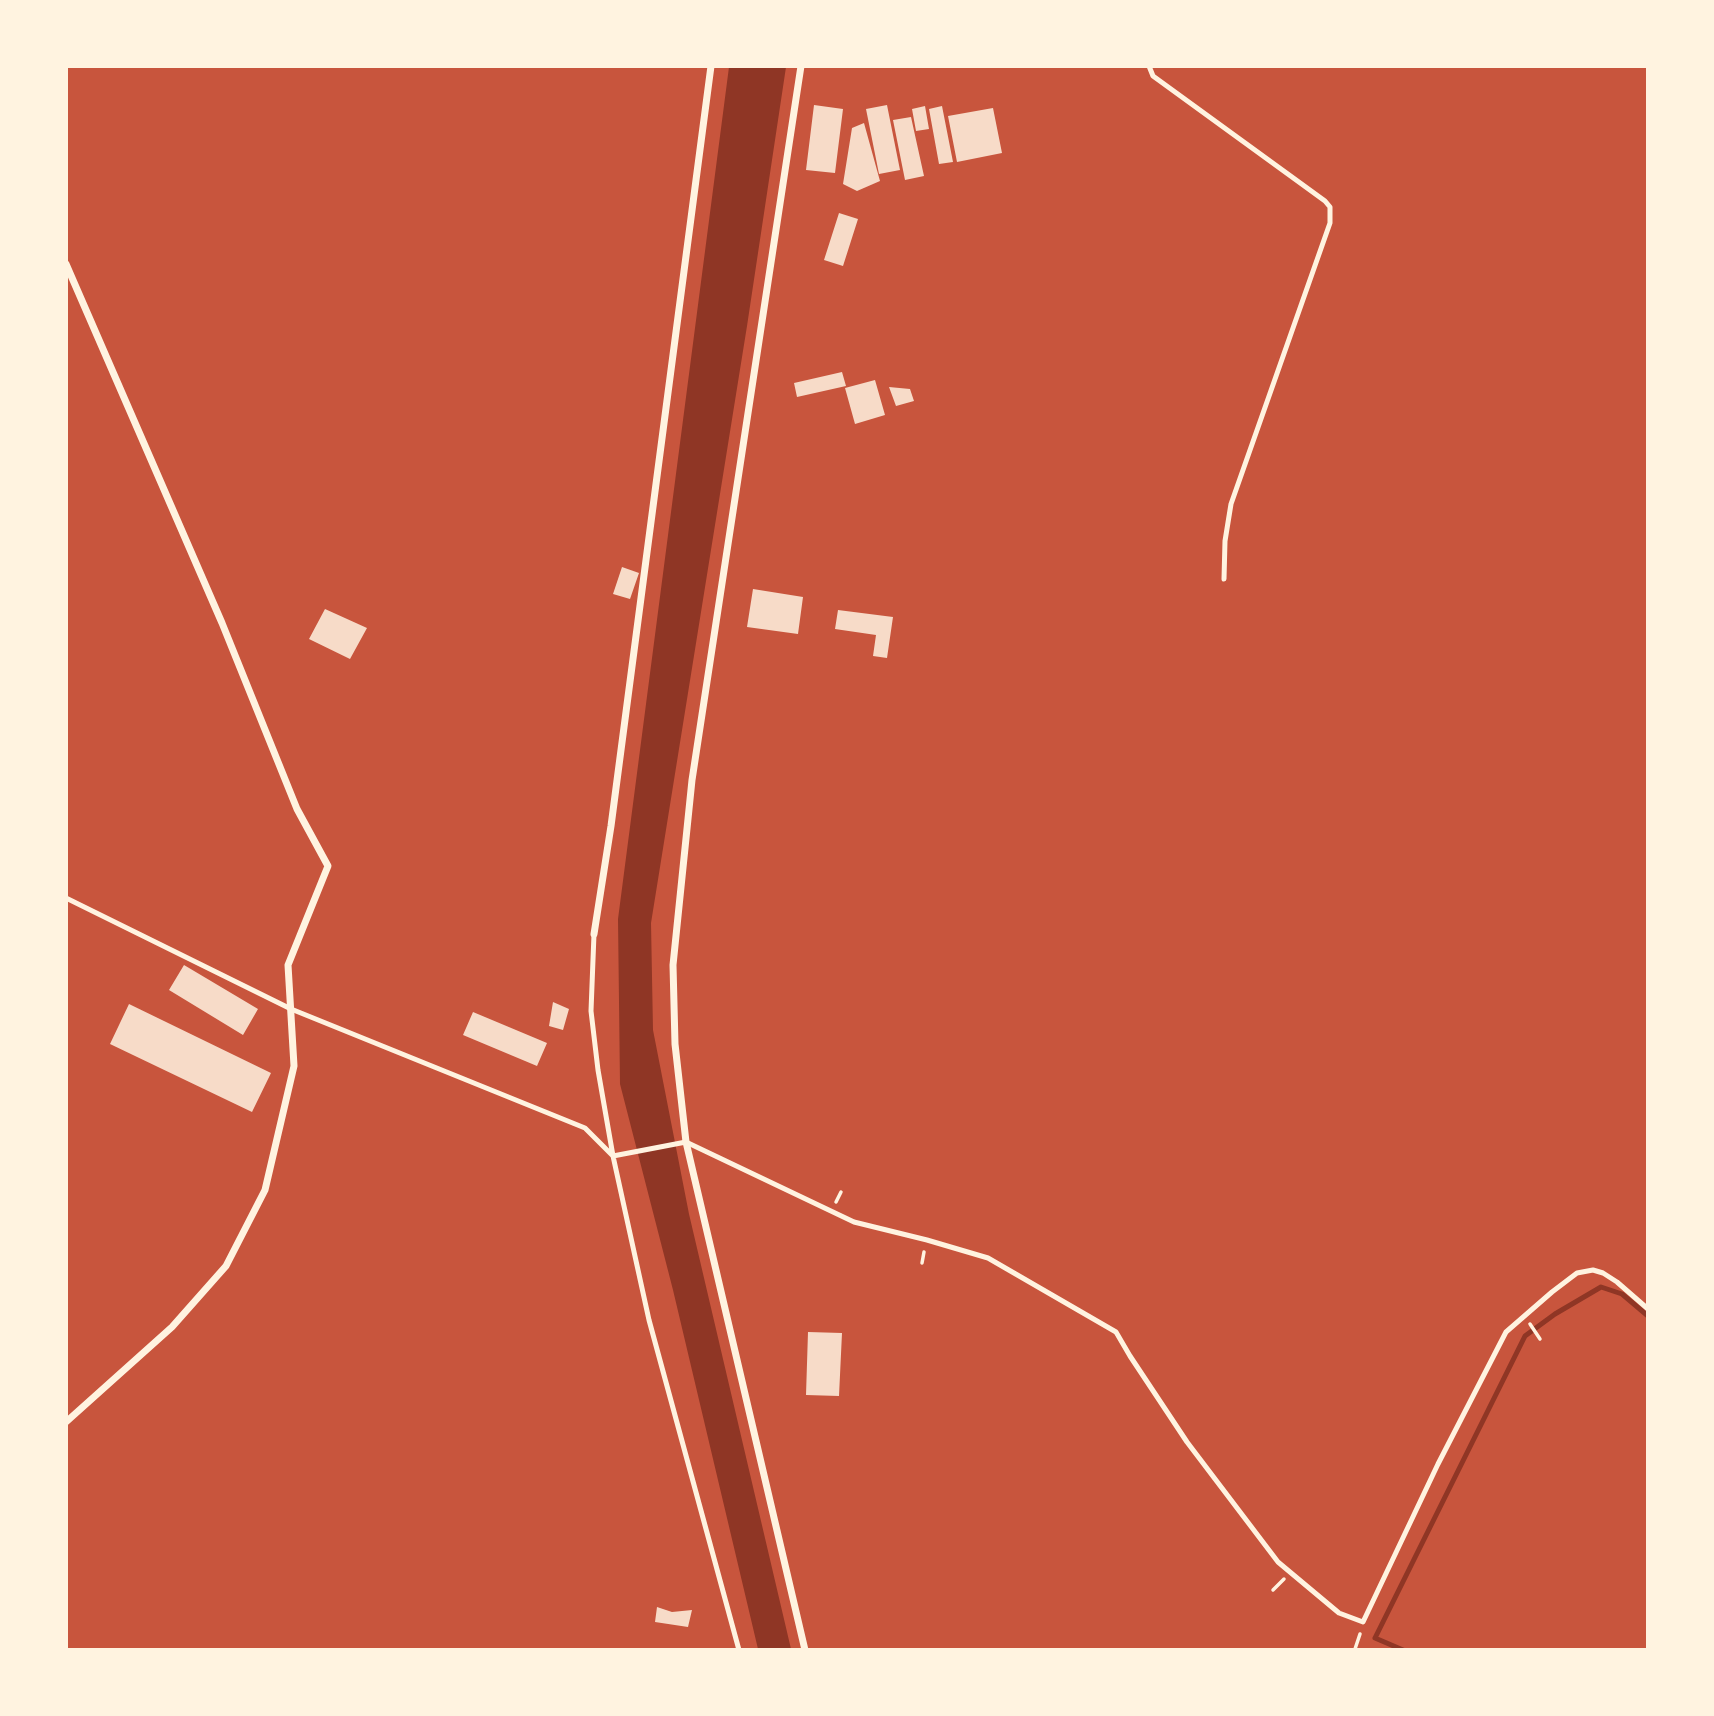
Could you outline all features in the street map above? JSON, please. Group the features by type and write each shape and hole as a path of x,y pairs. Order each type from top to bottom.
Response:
{"street":[{"path":"594,934 611,826 711,66"},
{"path":"801,66 691,793 673,964 675,1044 686,1142 806,1650"},
{"path":"66,264 222,623 297,809 328,866 288,965 294,1066 265,1190 226,1266 172,1327 66,1422"}],"lane":[{"path":"1149,66 1153,76 1330,207 1330,223 1231,505 1225,541 1224,579"},
{"path":"66,898 291,1009 585,1128 613,1156"},
{"path":"594,934 592,1011 598,1070 613,1156 649,1320 739,1650"},
{"path":"613,1156 686,1142 854,1222 988,1258 1116,1332 1187,1442 1278,1562 1339,1613 1363,1622 1438,1464 1507,1332 1577,1273 1592,1270 1617,1283 1647,1309"}],"path":[{"path":"1524,1316 1540,1339"},
{"path":"1355,1649 1363,1622"}],"shaded area":[{"path":"729,67 786,67 651,923 653,1030 689,1214 791,1649 758,1649 673,1290 620,1084 618,919"}],"building":[{"path":"814,105 843,109 835,173 806,170"},
{"path":"887,105 900,170 879,174 866,109"},
{"path":"925,106 929,129 916,131 912,109"},
{"path":"942,106 953,162 939,164 929,109"},
{"path":"993,108 1002,153 957,162 948,116"},
{"path":"911,117 924,176 905,180 893,120"},
{"path":"864,123 880,181 857,191 843,184 852,128"},
{"path":"839,213 858,219 843,266 824,260"},
{"path":"842,372 846,386 797,397 794,383"},
{"path":"875,380 885,415 855,424 845,388"},
{"path":"889,387 910,389 914,401 896,406"},
{"path":"622,567 639,573 630,599 613,594"},
{"path":"753,589 803,597 798,634 747,627"},
{"path":"325,609 367,628 350,659 309,639"},
{"path":"838,610 893,617 887,658 873,656 876,635 835,629"},
{"path":"184,965 258,1009 243,1035 169,990"},
{"path":"553,1002 569,1009 563,1030 549,1026"},
{"path":"129,1004 271,1073 252,1112 110,1044"},
{"path":"473,1012 547,1043 537,1066 463,1035"},
{"path":"808,1332 842,1333 839,1396 806,1395"},
{"path":"657,1607 672,1612 692,1610 688,1627 655,1622"}],"waterway":[{"path":"1403,1650 1375,1638 1525,1336 1555,1314 1601,1287 1622,1294 1648,1316"}]}
